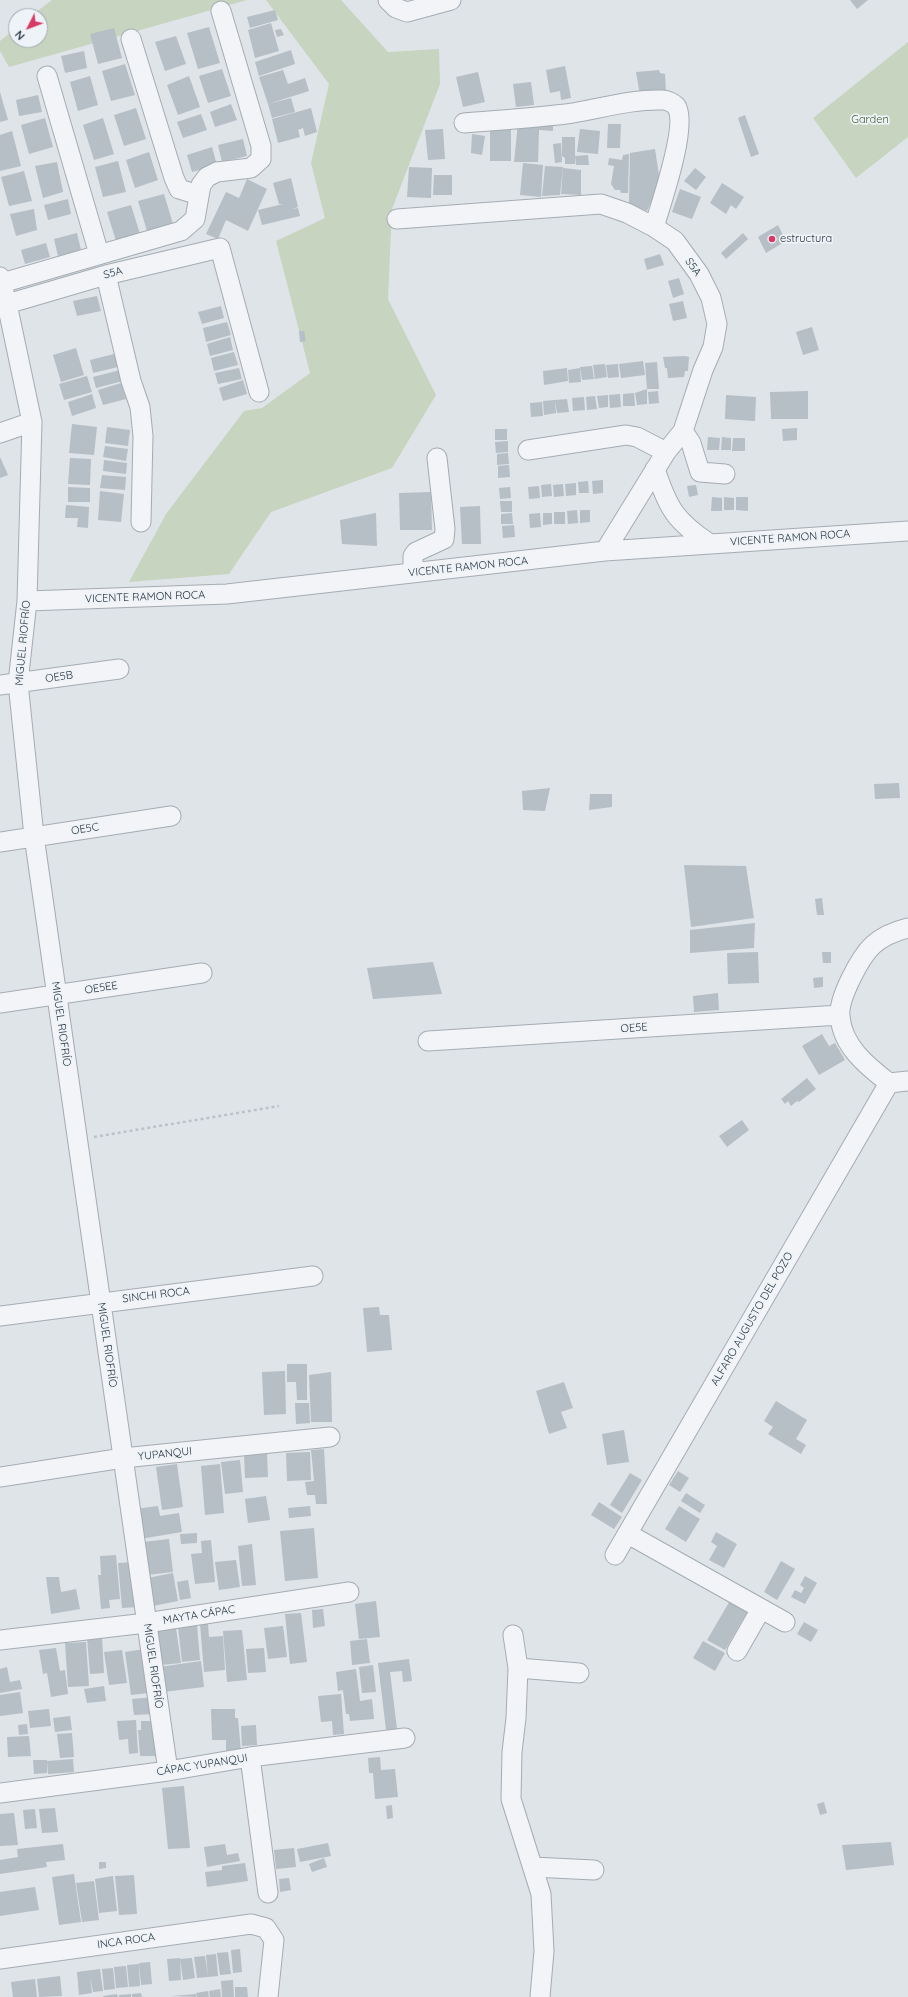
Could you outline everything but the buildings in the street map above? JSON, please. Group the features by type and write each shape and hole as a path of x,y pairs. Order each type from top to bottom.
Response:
{"street":[{"path":"388,0 396,8 407,12 451,0"},
{"path":"1,280 181,231 195,219 201,185 206,177 217,172 251,168 261,159 261,146 221,11"},
{"path":"130,39 174,178 179,189 199,195"},
{"path":"46,76 99,254"},
{"path":"464,123 570,113 643,101 665,100 671,102 677,107 679,130 671,174 654,227"},
{"name":"S5A","path":"397,219 601,204 627,213 654,227 675,241 699,274 711,298 718,324 713,347 703,370 683,431 666,452 655,469 605,552"},
{"name":"S5A","path":"8,304 106,275 220,248 259,392"},
{"path":"106,275 131,381 140,407 143,436 141,522"},
{"name":"MIGUEL RIOFRÍO","path":"1,280 8,304 32,422 28,601 9,684 34,836 168,1771"},
{"path":"0,433 32,422"},
{"path":"683,431 691,444 696,466 700,472 725,474"},
{"path":"528,450 626,435 637,437 666,452"},
{"path":"413,573 413,556 416,552 444,539 445,529 437,458"},
{"path":"655,469 664,498 674,515 692,532 710,544"},
{"name":"VICENTE RAMON ROCA","path":"28,601 227,594 605,552 908,531"},
{"name":"OE5B","path":"9,684 119,669"},
{"name":"OE5C","path":"0,842 171,816"},
{"path":"908,928 888,935 873,945 853,976 844,996 840,1015 850,1046 858,1057 889,1083 908,1081"},
{"name":"OE5EE","path":"0,1003 202,973"},
{"name":"OE5E","path":"428,1041 840,1015"},
{"name":"ALFARO AUGUSTO DEL POZO","path":"615,1556 889,1083"},
{"name":"SINCHI ROCA","path":"0,1316 100,1302 313,1276"},
{"name":"YUPANQUI","path":"0,1477 123,1458 330,1437"},
{"path":"628,1534 785,1622"},
{"name":"MAYTA CÁPAC","path":"0,1640 146,1623 349,1592"},
{"path":"737,1651 762,1609"},
{"path":"513,1635 518,1668 516,1718 512,1752 511,1799 541,1894 544,1951 540,1997"},
{"path":"518,1668 579,1673"},
{"name":"CÁPAC YUPANQUI","path":"0,1793 168,1771 250,1757 405,1738"},
{"path":"250,1757 268,1893"},
{"path":"532,1867 594,1870"},
{"name":"INCA ROCA","path":"0,1959 251,1924 266,1928 274,1940 268,1997"}],"path":[{"path":"77,1140 279,1106"}],"green space":[{"path":"52,0 247,0 9,67 0,51 0,41 8,34 8,48 48,48 48,8 42,8"},
{"path":"266,0 341,0 388,52 439,49 440,84 392,209 388,299 436,395 392,468 271,512 229,574 129,582 166,514 244,411 262,408 310,373 276,241 325,218 311,163 329,84"},
{"name":"Garden","path":"908,42 908,137 856,178 813,118"}],"place":[{"name":"estructura","path":"772,239"}]}
